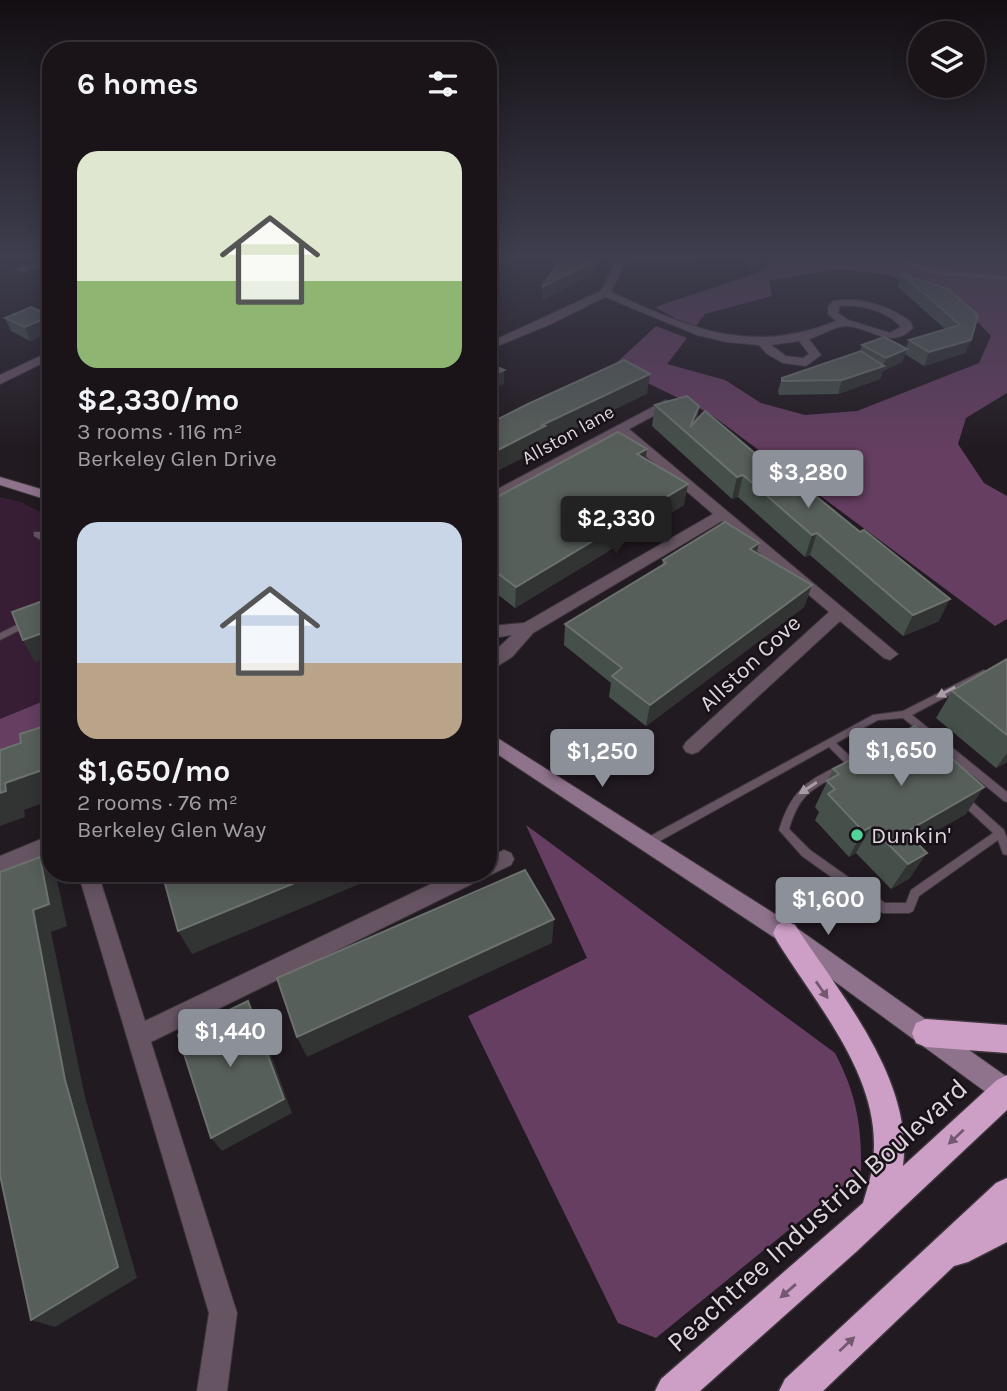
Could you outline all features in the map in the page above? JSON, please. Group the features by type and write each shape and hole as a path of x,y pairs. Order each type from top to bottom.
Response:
{"highway":[{"path":"786,933 811,975 858,1041 883,1097 889,1155 876,1212"},
{"path":"926,1033 1007,1039"},
{"name":"Peachtree Industrial Boulevard","path":"673,1391 876,1212 1007,1091"},
{"path":"797,1391 1007,1194"},
{"path":"944,1252 957,1251 1007,1225"}],"street":[{"path":"497,343 549,321"},
{"path":"667,321 704,334 763,342 802,338 844,322 889,336 903,332 907,324 903,321"},
{"path":"763,342 771,353 780,358 806,362 815,355 814,350 802,338"},
{"path":"0,380 42,359"},
{"name":"Allston lane","path":"497,495 666,404"},
{"path":"621,428 890,654"},
{"path":"0,481 42,494"},
{"path":"497,653 527,629 723,514"},
{"name":"Allston Cove","path":"692,747 839,612"},
{"path":"497,630 527,629"},
{"path":"497,745 786,933 1007,1091"},
{"path":"0,865 42,848"},
{"path":"91,882 223,1313 212,1391"},
{"path":"138,1036 456,882"}],"lane":[{"path":"37,534 42,538"},
{"path":"0,637 41,616"},
{"path":"647,843 876,717 905,714 996,666"},
{"path":"905,714 1007,798"},
{"path":"829,742 856,760 800,792 790,807 784,830 806,853 883,908 909,908 915,893 1000,833"},
{"path":"959,796 1000,833 1007,851"}],"shaded area":[{"path":"681,321 700,321 696,326"},
{"path":"977,321 1007,321 1007,393 966,418 958,444 984,483 1007,496 1007,619 995,626 709,413 613,366 656,326 687,338 667,364 725,380 761,403 805,415 857,411 979,363 991,336"},
{"path":"0,497 21,502 42,513 42,702 0,719"},
{"path":"42,702 42,745 0,761 0,719"},
{"path":"526,825 835,1053 853,1096 859,1124 861,1171 656,1338 618,1323 468,1016 587,958"}],"building":[{"path":"11,321 39,321 25,327"},
{"path":"955,321 976,321 971,340 929,352 909,340 960,325"},
{"path":"884,337 907,349 886,358 862,345"},
{"path":"861,351 884,366 842,380 782,381 782,378"},
{"path":"624,360 650,374 542,425 545,426 497,450 497,420"},
{"path":"687,396 699,406 690,427 705,411 783,477 790,475 860,532 864,530 950,599 913,615 817,533 812,535 743,475 737,477 655,405"},
{"path":"618,432 647,449 637,454 688,484 516,587 497,573 497,497"},
{"path":"725,522 759,543 750,549 812,585 650,705 612,676 622,668 565,624 666,563 663,560"},
{"path":"42,601 42,633 23,640 12,612"},
{"path":"1007,659 1007,735 952,691"},
{"path":"915,726 984,787 906,832 927,853 908,864 871,827 863,831 828,794 835,789 827,781 839,774 833,769"},
{"path":"42,727 42,770 5,783 6,791 0,793 0,750 21,743 20,734"},
{"path":"40,857 42,882 45,882 49,904 33,910 65,1080 118,1267 31,1320 0,1175 0,872"},
{"path":"525,870 554,919 297,1037 277,978"},
{"path":"164,882 297,882 178,931"},
{"path":"248,1001 284,1099 211,1138 178,1035"}],"place":[{"name":"Dunkin'","path":"857,835"}]}
